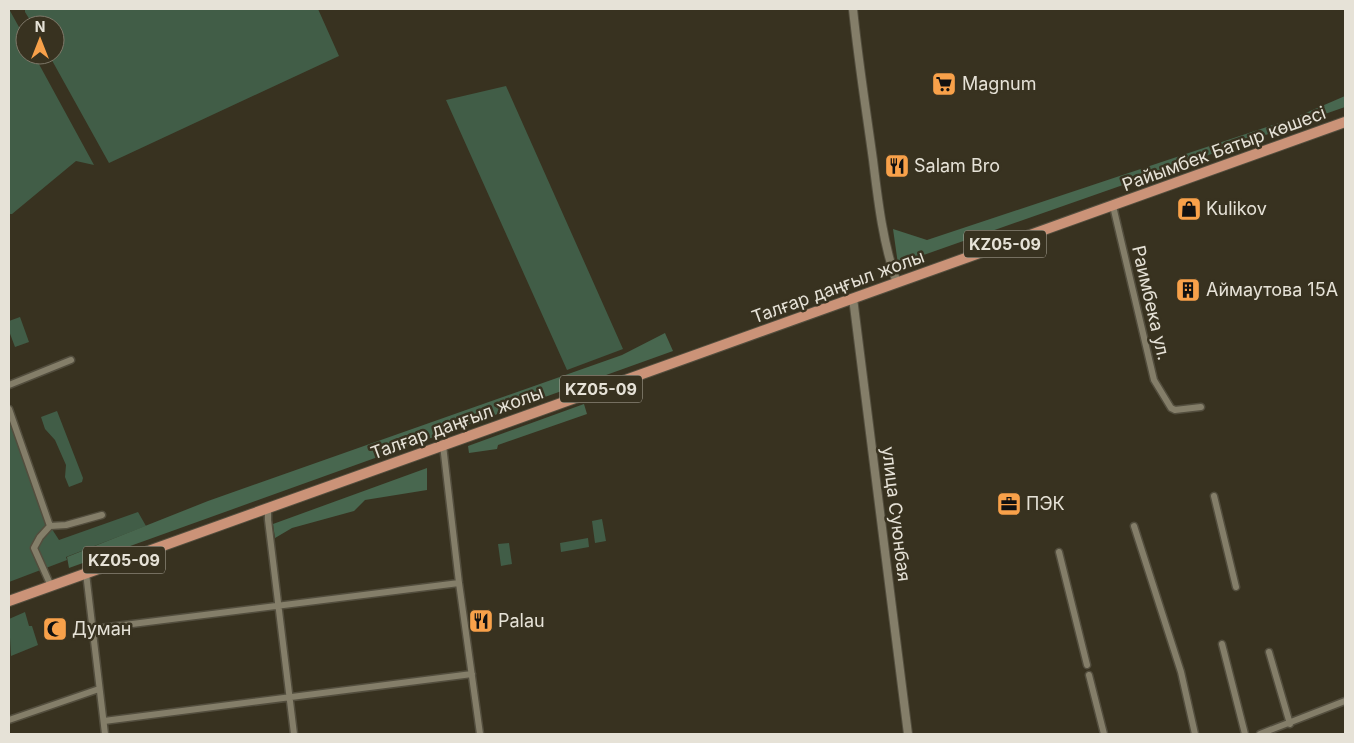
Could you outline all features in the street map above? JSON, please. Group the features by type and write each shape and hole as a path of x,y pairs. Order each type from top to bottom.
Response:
{"main road":[{"name":"Райымбек Батыр көшесі","path":"1114,206 1345,122"},
{"name":"Талғар даңғыл жолы","path":"9,601 1114,206"}],"street":[{"path":"853,9 876,184 889,262 897,283"},
{"name":"Раимбека ул.","path":"1114,206 1154,380 1168,405 1175,410 1201,407"},
{"name":"улица Суюнбая","path":"853,298 908,734"},
{"path":"9,385 71,360"},
{"path":"9,409 50,526"},
{"path":"443,445 459,583 480,734"},
{"path":"1214,496 1236,587"},
{"path":"268,509 277,606 294,734"},
{"path":"51,586 34,548 40,537 50,526 66,525 102,516"},
{"path":"1134,526 1181,672 1195,734"},
{"path":"1059,552 1087,665"},
{"path":"86,573 105,734"},
{"path":"92,629 459,583"},
{"path":"1222,644 1245,734"},
{"path":"1269,652 1290,724"},
{"path":"104,721 472,674"},
{"path":"1089,675 1104,734"},
{"path":"9,720 99,688"},
{"path":"1260,734 1290,724 1345,701"}],"green space":[{"path":"9,9 15,20 15,65 39,65 94,165 76,161 12,214 9,214"},
{"path":"25,9 318,9 339,56 109,163 55,65 65,65 65,15 27,15"},
{"path":"506,86 623,349 567,370 446,100"},
{"path":"1345,96 1345,107 898,264 893,229 927,240 1294,118"},
{"path":"20,317 29,342 15,347 9,331 9,321"},
{"path":"665,333 673,351 69,568 67,557 208,501 622,355"},
{"path":"584,404 587,414 498,445 497,449 469,453 468,446"},
{"path":"9,409 50,526 59,540 138,512 146,526 66,557 67,560 9,582"},
{"path":"57,411 83,478 82,482 69,487 65,477 66,465 55,440 45,429 41,417"},
{"path":"427,468 427,490 365,500 354,511 292,528 275,538 273,524"},
{"path":"602,519 606,541 595,543 592,521"},
{"path":"588,538 589,547 561,552 560,543"},
{"path":"509,543 512,564 501,566 498,544"},
{"path":"25,612 38,645 11,656 9,619"}],"place":[{"name":"Magnum","path":"944,84"},
{"name":"Salam Bro","path":"897,166"},
{"name":"Kulikov","path":"1189,209"},
{"name":"Аймаутова 15А","path":"1188,290"},
{"name":"ПЭК","path":"1009,504"},
{"name":"Palau","path":"481,621"},
{"name":"Думан","path":"55,629"}]}
